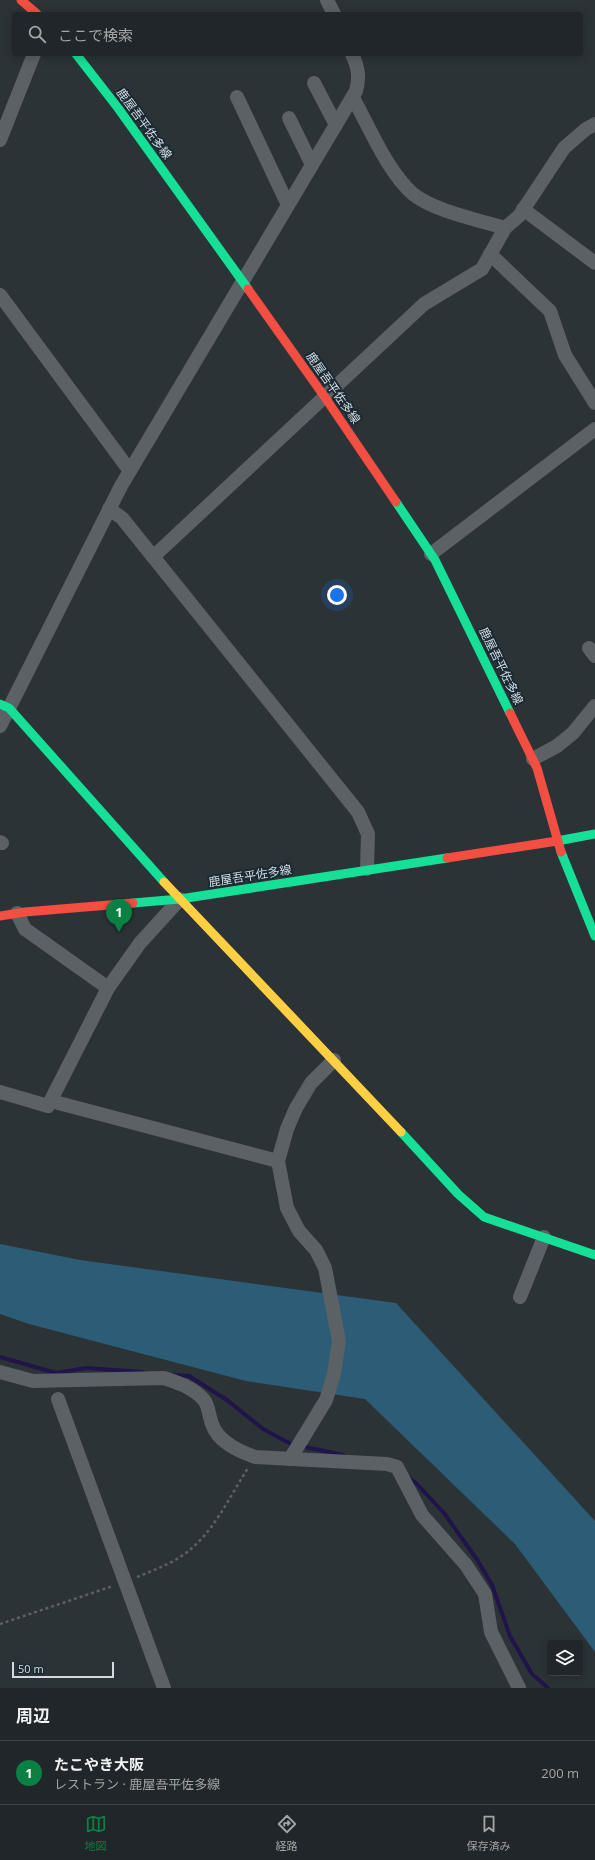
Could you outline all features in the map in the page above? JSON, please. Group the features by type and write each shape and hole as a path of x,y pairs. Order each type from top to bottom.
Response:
{"main road":[{"path":"21,0 35,12"},
{"name":"鹿屋吾平佐多線","path":"0,916 17,913 180,899 367,869 557,841 537,768 431,554 324,396 118,108 78,56"},
{"path":"4,706 180,899 334,1060 458,1194 484,1217 595,1254"},
{"path":"595,834 557,841 595,936"}],"street":[{"path":"327,0 333,12"},
{"path":"0,140 33,56"},
{"path":"0,726 4,706 130,471 353,98 359,80 353,56"},
{"path":"314,82 336,125"},
{"path":"238,97 288,205"},
{"path":"353,98 398,178 414,194 437,207 506,228"},
{"path":"289,118 312,165"},
{"path":"153,557 424,304 482,269 506,228 519,216 564,148 586,129 595,124"},
{"path":"523,209 595,263"},
{"path":"490,254 550,311 565,355 595,403"},
{"path":"0,295 130,471"},
{"path":"431,554 595,429"},
{"path":"109,509 122,518 358,812 368,834 367,869"},
{"path":"533,759 557,746 573,733 595,706"},
{"path":"0,1092 48,1106 108,988 140,943 180,899"},
{"path":"17,913 24,929 108,988"},
{"path":"290,1459 326,1400 334,1374 339,1341 325,1268 316,1250 299,1231 287,1208 278,1161 287,1129 296,1108 311,1083 334,1060"},
{"path":"51,1101 278,1161"},
{"path":"520,1296 544,1237"},
{"path":"0,1372 33,1381 164,1378 183,1385 196,1393 206,1402 212,1425 222,1439 237,1450 255,1457 387,1464 397,1467 422,1515 466,1565 485,1594 491,1632 519,1688"},
{"path":"58,1399 164,1688"}],"path":[{"path":"0,1624 126,1582 171,1563 188,1552 208,1532 255,1457"}],"shaded area":[{"path":"0,1244 80,1260 396,1303 595,1521 595,1652 515,1544 365,1399 246,1381 29,1324 0,1314"}],"waterway":[{"path":"0,1357 56,1373 86,1368 143,1372"},
{"path":"172,1375 189,1376 227,1400 263,1429 291,1444 343,1455"},
{"path":"407,1477 416,1483 444,1513 478,1561 492,1585 510,1636 532,1674 548,1688"}],"traffic: fast":[{"path":"78,56 118,108 248,289"},
{"path":"396,502 435,560 510,713"},
{"path":"0,704 9,708 164,882"},
{"path":"557,841 595,834"},
{"path":"561,852 595,936"},
{"path":"133,903 180,899 447,858"},
{"path":"401,1132 458,1194 484,1217 595,1255"}],"traffic: slow":[{"path":"164,882 401,1132"}],"traffic: jam":[{"path":"21,0 35,12"},
{"path":"248,289 324,396 396,502"},
{"path":"510,713 537,768 561,852"},
{"path":"447,858 557,841"},
{"path":"0,916 25,912 133,903"}],"place":[{"name":"たこやき大阪","path":"119,932"}]}
